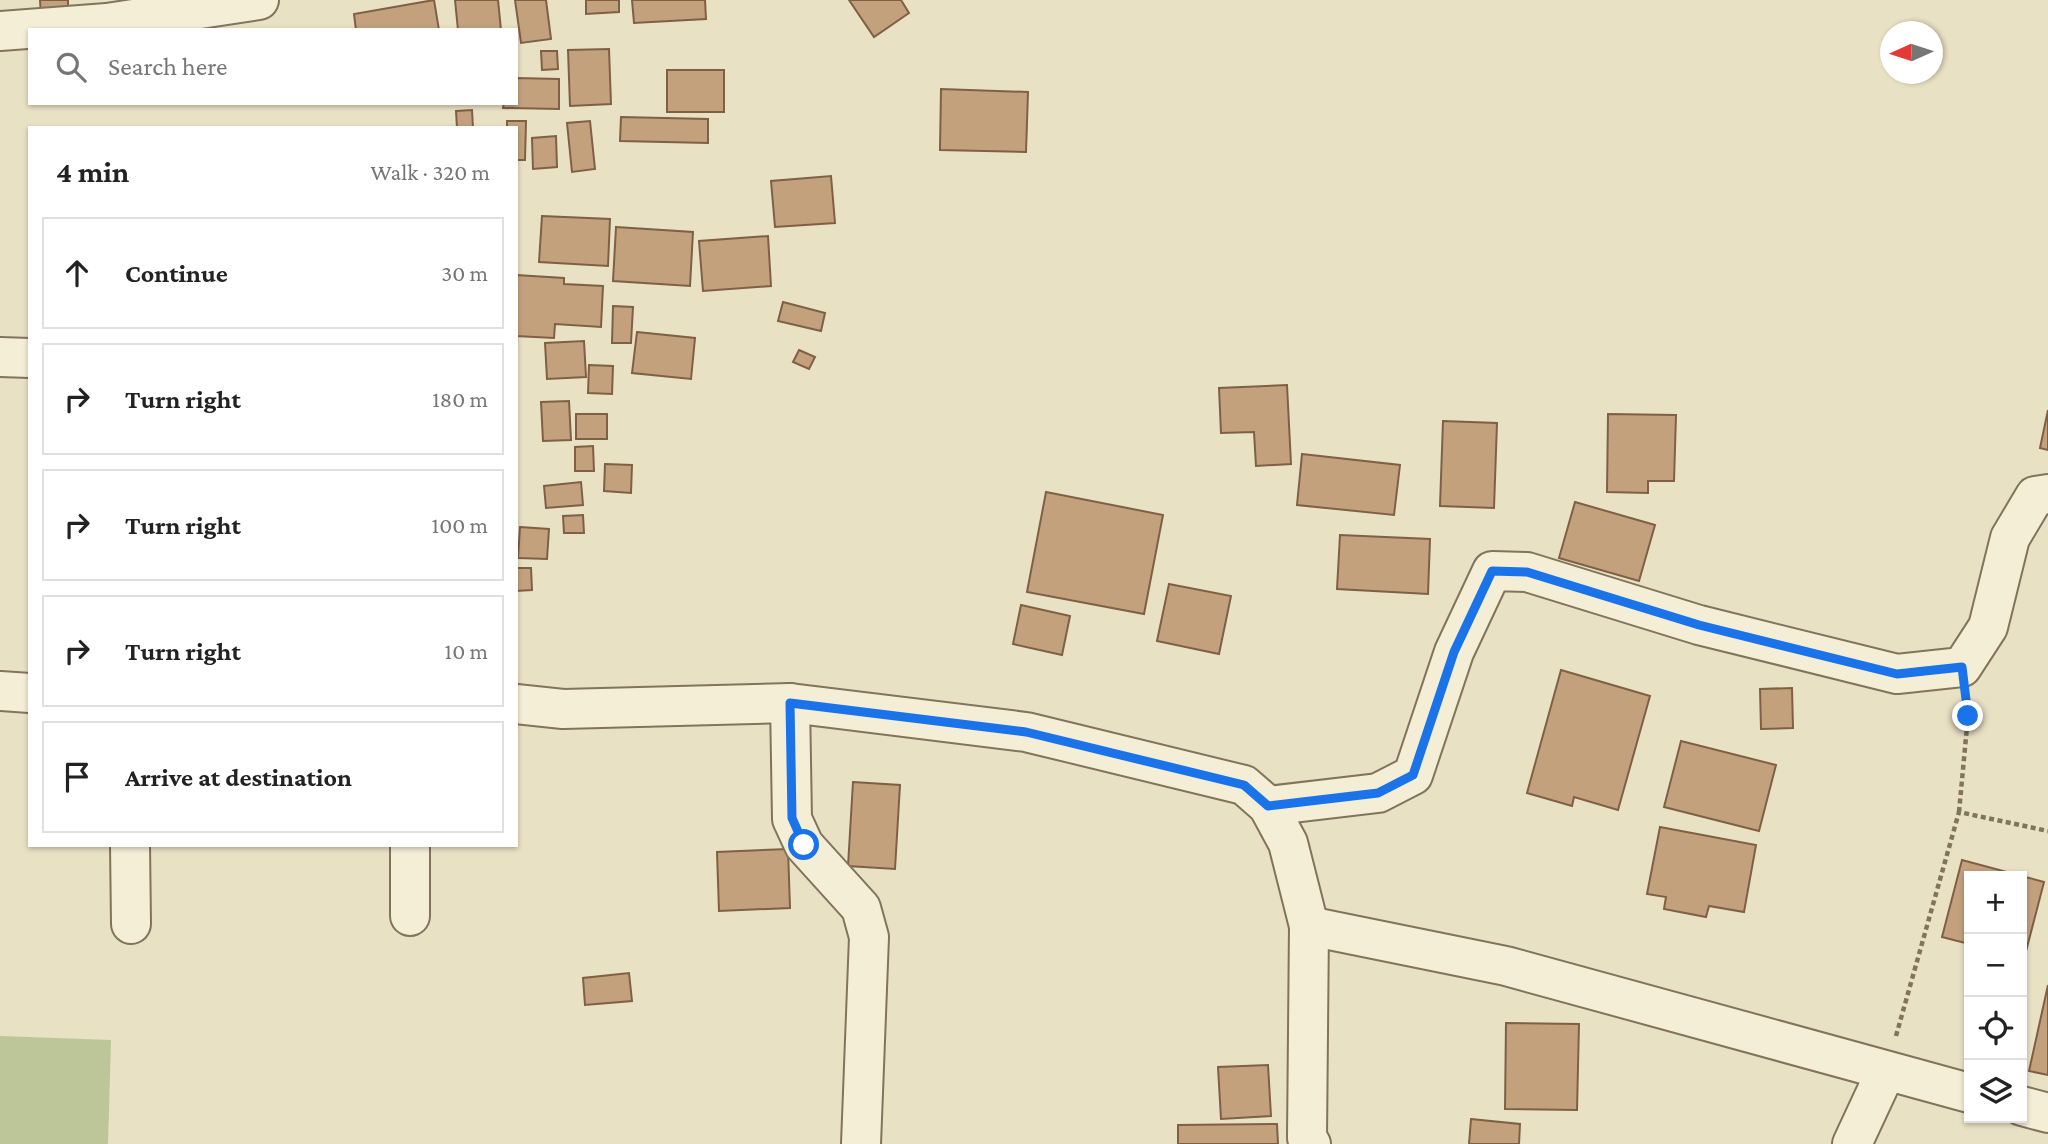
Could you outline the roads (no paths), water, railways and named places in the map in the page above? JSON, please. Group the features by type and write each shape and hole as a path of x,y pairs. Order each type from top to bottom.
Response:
{"street":[{"path":"40,28 107,23 259,0"},
{"path":"0,31 28,29"},
{"path":"0,357 28,358"},
{"path":"1268,806 1378,793 1413,775 1454,652 1492,571 1527,572 1699,625 1897,674 1962,667 1988,627 2010,538 2035,496 2048,494"},
{"path":"0,691 28,693"},
{"path":"790,703 792,818 804,845 861,908 869,937 861,1144"},
{"path":"518,704 563,709 790,703 1026,732 1244,785 1268,806 1288,844 1309,926 1307,1138 1311,1144"},
{"path":"130,847 131,925"},
{"path":"410,847 410,916"},
{"path":"1309,926 1506,966 1964,1092"},
{"path":"1852,1144 1886,1071"},
{"path":"2027,1107 2048,1113"}]}
